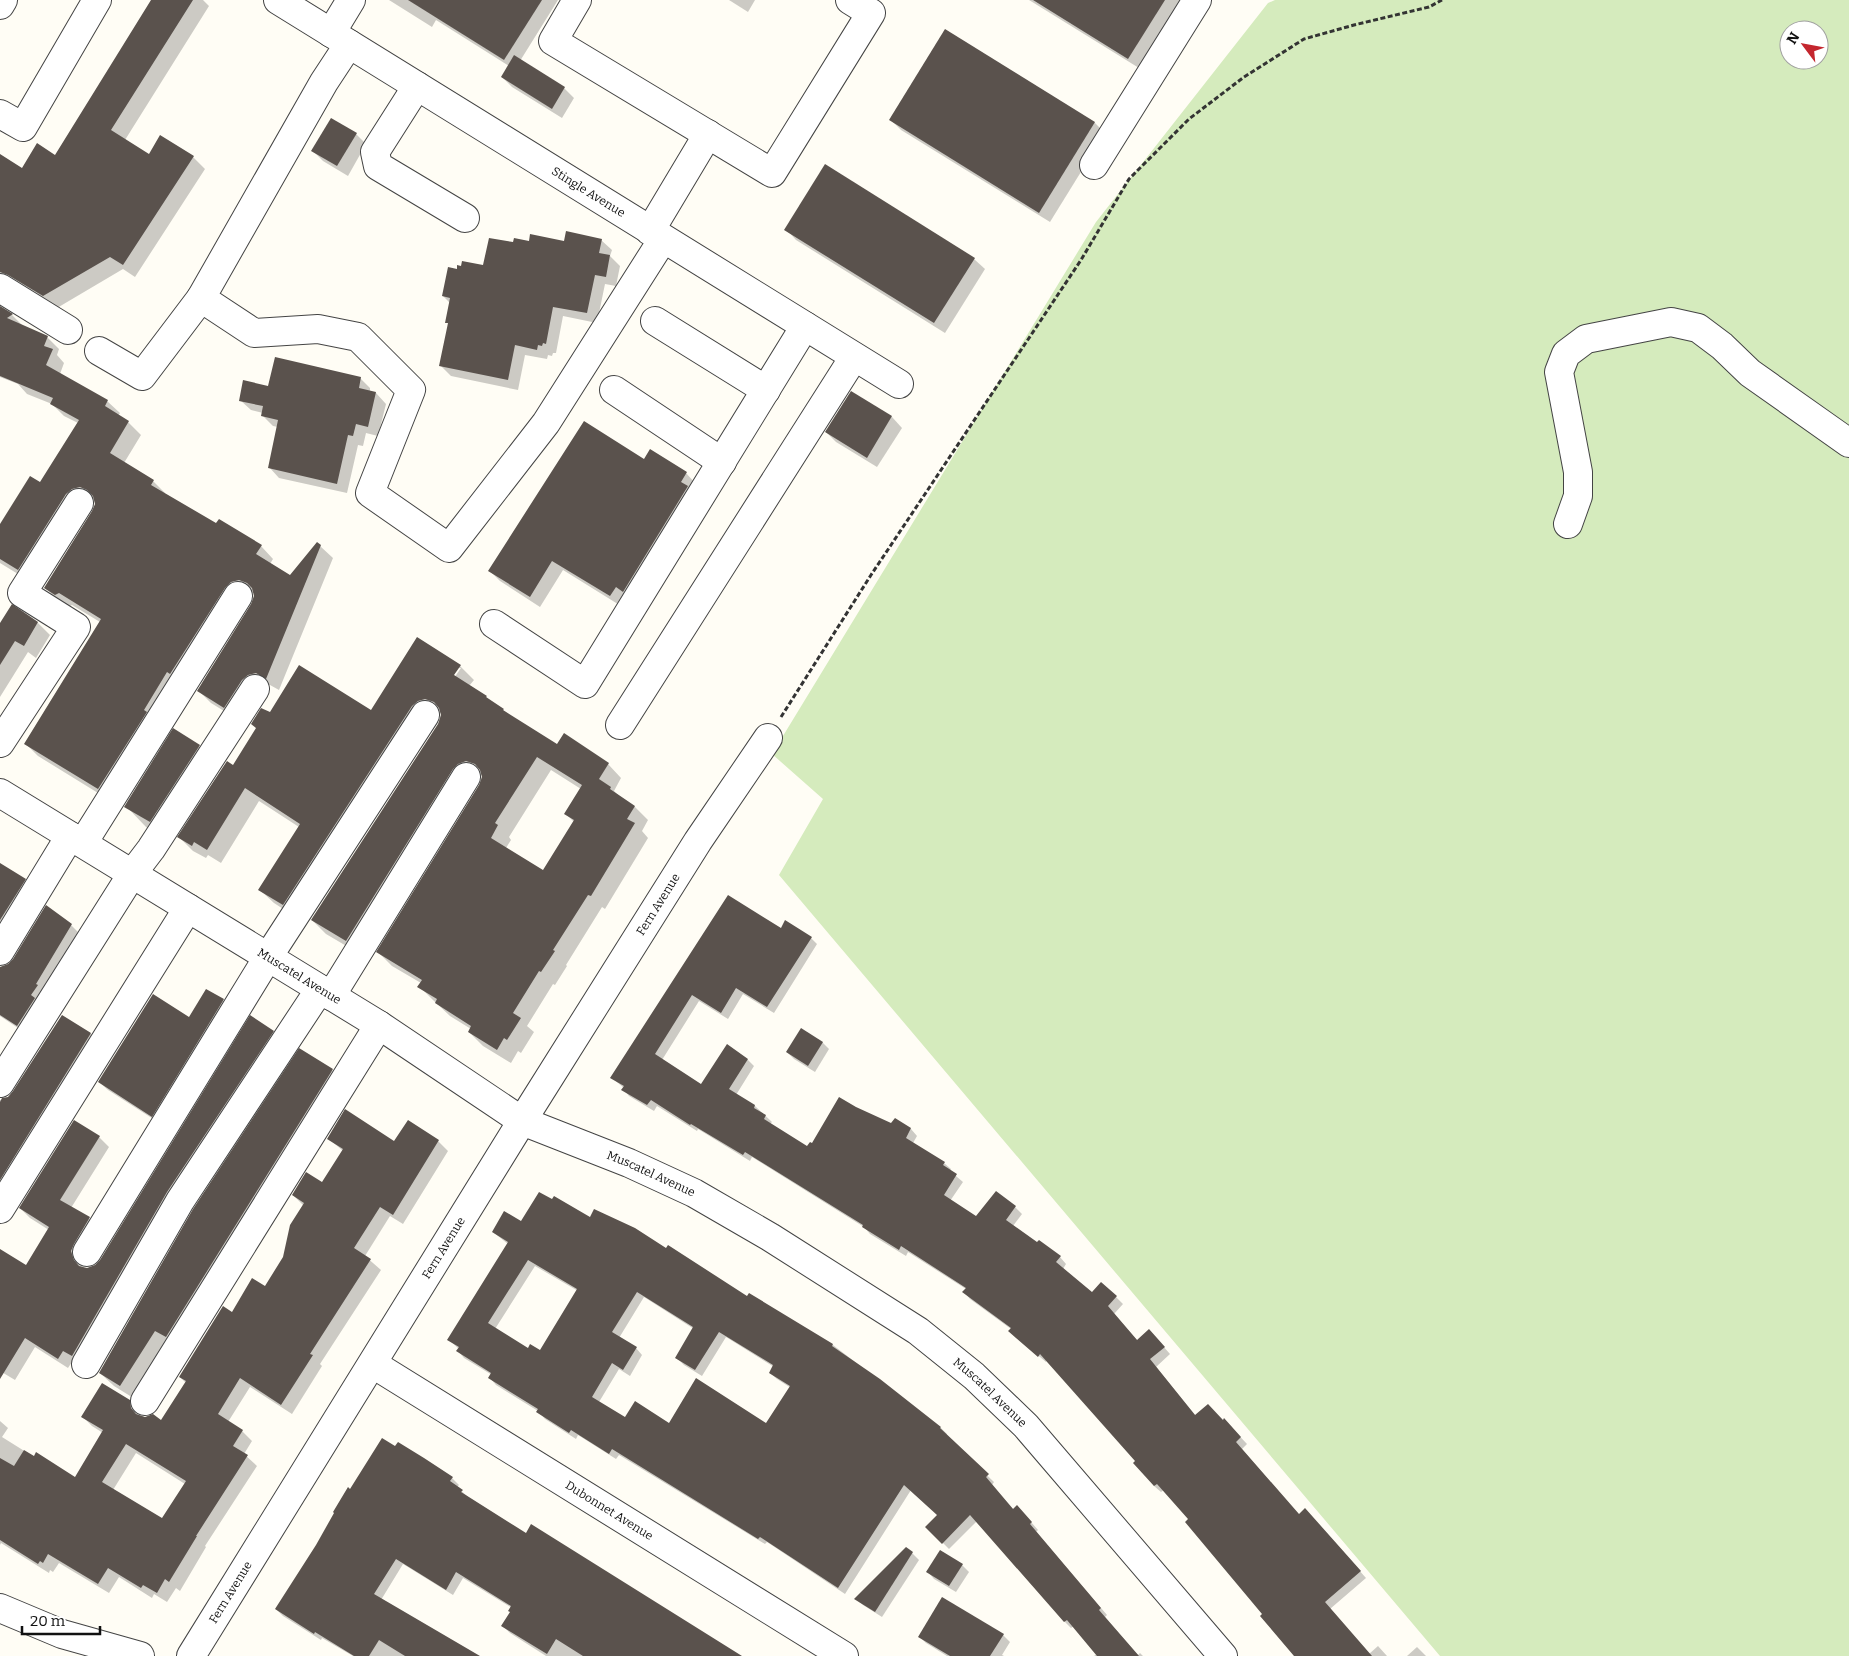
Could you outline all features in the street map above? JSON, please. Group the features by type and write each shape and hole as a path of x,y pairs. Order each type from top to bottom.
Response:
{"street":[{"path":"0,5 3,0"},
{"path":"0,114 23,127 96,0"},
{"name":"Stingle Avenue","path":"278,0 899,384"},
{"path":"99,350 142,376 201,298 324,82 352,0"},
{"path":"577,0 553,41 772,173 871,13 850,0"},
{"path":"1094,165 1197,0"},
{"path":"417,86 375,152 378,166 466,218"},
{"path":"201,298 254,333 318,330 358,337 411,390 370,493 449,548 546,423 657,235 708,134"},
{"path":"0,288 68,330"},
{"path":"655,321 766,390"},
{"path":"1568,524 1578,496 1578,472 1559,372 1566,354 1586,339 1670,322 1698,328 1722,346 1750,373 1849,443"},
{"path":"494,624 585,684 805,326"},
{"path":"620,725 854,357"},
{"path":"614,390 722,462"},
{"path":"0,743 76,627 22,593 79,503"},
{"path":"0,951 238,596"},
{"path":"0,1083 132,874 151,849 255,689"},
{"path":"87,1252 268,957 425,715"},
{"name":"Fern Avenue","path":"192,1656 522,1121 698,841 768,738"},
{"path":"86,1364 180,1201 326,992 466,777"},
{"name":"Muscatel Avenue","path":"0,793 379,1025 522,1121 629,1163 694,1193 770,1237 918,1331 974,1376 1026,1426 1223,1656"},
{"path":"0,1209 188,908"},
{"path":"145,1401 379,1025"},
{"name":"Dubonnet Avenue","path":"372,1364 844,1656"},
{"path":"0,1608 62,1634 140,1656"}],"path":[{"path":"768,738 871,575 1080,260 1130,179 1189,119 1244,77 1304,39 1429,7 1442,0"}],"green space":[{"path":"1275,0 1849,0 1849,1656 1440,1656 779,875 823,799 772,754 1096,222 1268,3"}],"building":[{"path":"151,0 193,0 111,130 149,154 160,135 194,156 123,265 110,257 43,296 0,272 0,154 22,168 37,143 55,155"},
{"path":"408,0 542,0 504,60"},
{"path":"1033,0 1165,0 1128,59"},
{"path":"945,29 1095,122 1039,213 889,120"},
{"path":"514,55 565,87 552,109 501,77"},
{"path":"331,118 357,133 337,166 311,151"},
{"path":"825,164 975,258 934,323 784,230"},
{"path":"566,231 602,239 599,253 610,255 606,277 595,275 587,313 553,307 546,344 538,345 537,350 515,345 508,380 439,366 448,323 445,323 450,298 442,296 448,267 457,269 457,265 461,266 462,261 483,265 489,238 513,242 514,238 529,241 530,234 564,241"},
{"path":"0,306 13,314 7,318 48,336 44,346 53,349 46,365 108,400 105,406 129,421 110,453 154,480 151,485 216,523 219,519 262,545 256,554 290,575 317,542 321,545 266,679 256,673 248,675 242,680 224,708 197,691 251,604 254,596 252,588 247,583 239,580 231,582 225,588 170,674 167,672 144,710 147,712 98,789 24,744 101,619 59,593 55,595 44,588 95,504 93,496 87,490 80,487 72,489 66,494 18,570 0,559 0,524 30,476 40,482 79,420 50,404 53,398 0,376"},
{"path":"275,357 361,377 359,388 376,392 368,427 356,424 353,436 348,435 337,484 268,468 278,420 261,416 263,406 239,401 243,380 268,386"},
{"path":"851,391 892,416 867,458 825,432"},
{"path":"584,421 644,459 650,449 687,472 681,482 688,486 623,592 616,587 610,596 552,561 530,597 488,571"},
{"path":"12,604 38,622 24,646 15,641 0,665 0,623"},
{"path":"417,637 461,665 454,675 487,696 503,710 557,744 564,733 609,763 599,779 635,806 627,819 635,823 591,896 588,895 553,950 555,951 541,972 539,971 513,1013 521,1018 507,1040 504,1038 497,1050 468,1032 471,1026 435,1003 437,999 417,987 422,980 376,952 479,785 482,777 480,770 475,764 466,761 458,764 453,769 346,941 311,920 438,724 441,715 439,708 434,702 425,699 418,701 412,706 283,905 258,890 300,824 245,788 207,850 194,842 192,846 177,837 227,761 233,765 256,728 251,724 261,708 270,712 299,665 371,710","holes":["537,757 582,785 564,814 574,820 543,870 491,838 498,825 495,823"]},
{"path":"173,728 200,745 150,822 124,807"},
{"path":"0,863 26,879 0,920"},
{"path":"728,895 781,928 785,920 812,937 767,1007 736,988 721,1013 692,995 655,1054 701,1084 727,1044 748,1059 729,1089 755,1105 754,1108 766,1115 764,1119 807,1146 810,1142 812,1143 839,1097 891,1123 895,1118 911,1128 906,1138 945,1162 943,1165 957,1174 944,1195 976,1216 996,1191 1016,1206 1006,1220 1061,1256 1056,1262 1092,1292 1101,1282 1117,1296 1108,1306 1137,1340 1149,1329 1165,1347 1150,1359 1195,1415 1208,1404 1223,1420 1224,1418 1241,1437 1236,1442 1299,1514 1305,1508 1361,1571 1325,1602 1372,1656 1294,1656 1260,1616 1262,1614 1185,1522 1188,1519 1157,1484 1154,1486 1133,1463 1135,1461 1040,1354 1038,1357 1008,1331 1011,1328 962,1292 966,1288 901,1246 899,1250 862,1227 863,1225 745,1152 743,1155 651,1100 647,1105 621,1090 624,1086 610,1078"},
{"path":"46,905 72,924 36,984 38,985 31,995 35,998 17,1026 0,1015 0,967 8,964 13,959"},
{"path":"206,989 224,999 152,1117 98,1082 153,994 189,1017"},
{"path":"62,1015 91,1033 0,1180 0,1102 2,1098 8,1097 13,1091"},
{"path":"250,1015 274,1031 167,1192 72,1356 63,1351 58,1359 25,1338 0,1379 0,1249 26,1265 49,1227 19,1208 74,1120 100,1136 60,1200 90,1217 71,1251 74,1260 79,1266 87,1268 95,1265 100,1260"},
{"path":"801,1028 823,1042 808,1066 786,1052"},
{"path":"299,1048 333,1069 166,1337 155,1331 120,1386 99,1373 193,1209"},
{"path":"345,1109 394,1141 408,1120 439,1140 393,1215 380,1207 354,1248 371,1259 310,1354 313,1355 281,1405 240,1378 218,1414 243,1430 233,1446 248,1455 169,1582 165,1579 157,1593 143,1585 141,1588 108,1568 98,1584 48,1554 43,1563 40,1561 38,1564 0,1540 0,1458 14,1466 24,1450 34,1456 36,1452 75,1477 103,1430 81,1417 102,1383 130,1400 131,1408 136,1414 145,1417 153,1414 161,1420 186,1381 179,1377 223,1306 232,1312 252,1278 265,1286 283,1257 290,1225 304,1203 292,1195 306,1172 322,1182 343,1149 327,1139","holes":["126,1444 186,1481 162,1518 102,1482"]},
{"path":"539,1192 552,1199 554,1196 590,1217 594,1209 635,1228 666,1248 668,1245 747,1296 749,1293 833,1344 832,1346 880,1379 941,1427 989,1474 986,1477 1013,1509 1017,1505 1032,1522 1030,1524 1101,1608 1099,1610 1139,1656 1097,1656 1067,1620 1064,1622 970,1515 942,1544 925,1527 937,1515 904,1485 838,1588 760,1537 758,1539 612,1449 609,1454 571,1430 569,1433 536,1412 538,1409 488,1378 491,1373 456,1351 459,1347 447,1340 508,1242 492,1232 504,1211 521,1221","holes":["528,1260 577,1289 540,1350 530,1344 528,1348 488,1323","637,1292 693,1327 675,1358 695,1370 719,1332 773,1365 769,1373 790,1386 766,1423 696,1378 669,1423 635,1401 625,1417 592,1397 612,1363 623,1370 637,1347 612,1332"]},
{"path":"382,1438 395,1446 398,1442 453,1477 450,1481 463,1490 461,1492 526,1533 531,1524 742,1656 583,1656 556,1639 547,1654 501,1626 510,1612 508,1611 511,1606 456,1572 446,1590 396,1559 374,1594 480,1656 405,1656 379,1640 369,1656 354,1656 315,1632 314,1634 275,1609 316,1545 348,1487 350,1489"},
{"path":"906,1547 913,1552 875,1612 854,1599"},
{"path":"940,1550 963,1564 949,1586 926,1572"},
{"path":"942,1597 1004,1634 990,1656 950,1656 918,1637"}]}
